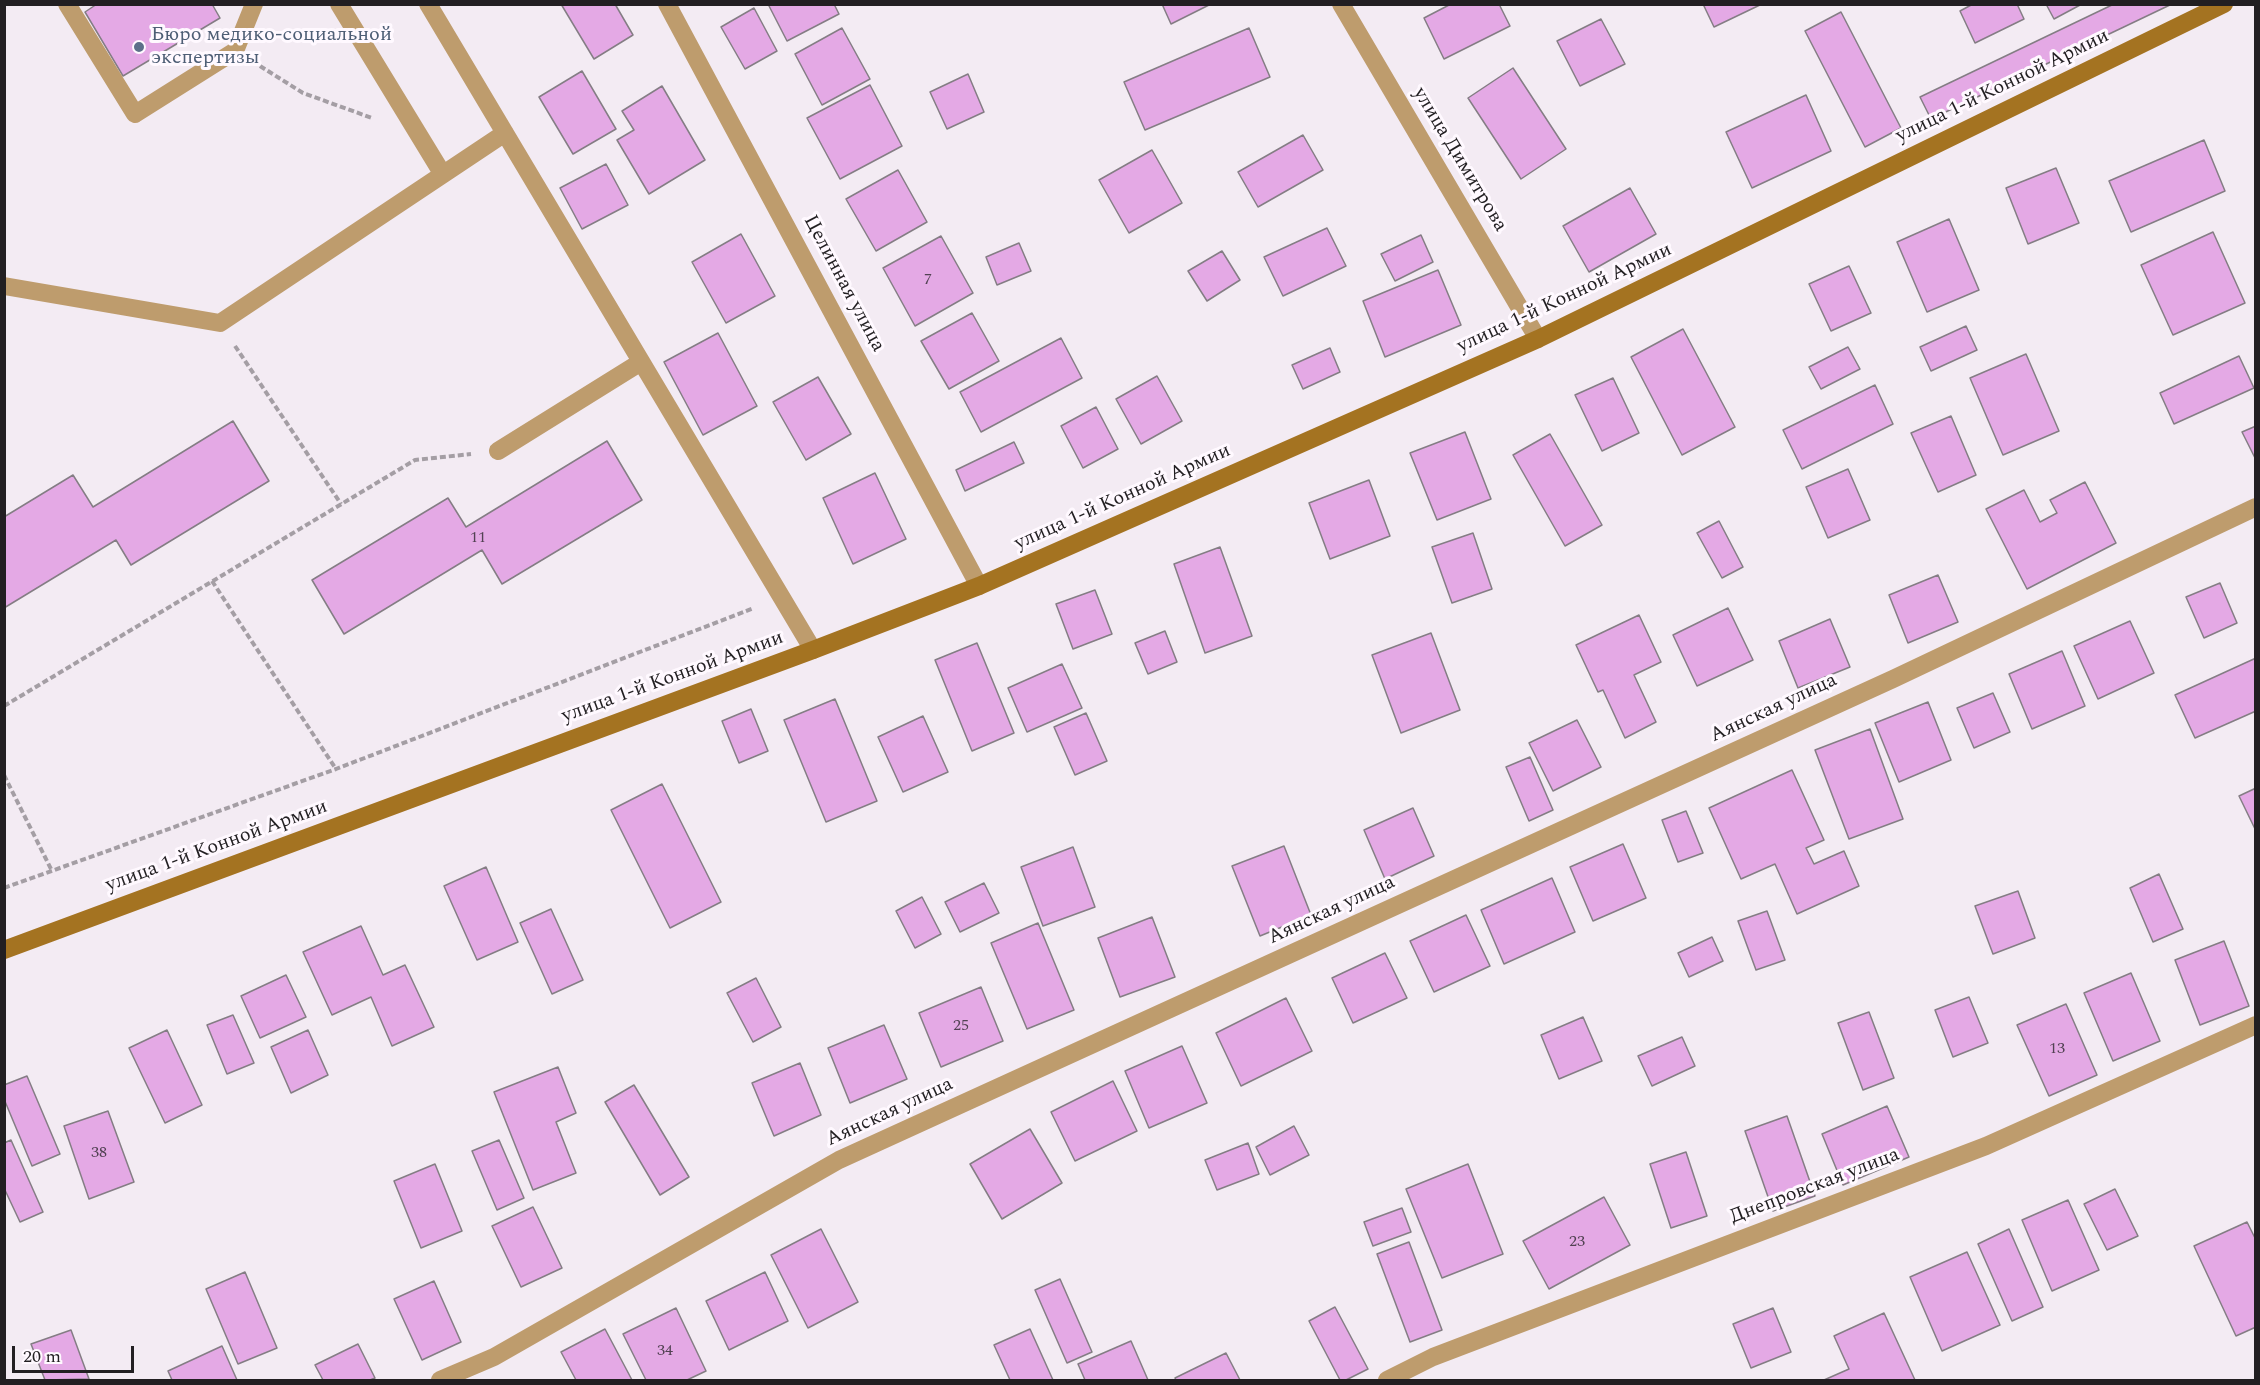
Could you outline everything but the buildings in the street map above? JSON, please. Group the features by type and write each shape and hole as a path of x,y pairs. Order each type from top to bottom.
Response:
{"street":[{"path":"67,4 135,114 235,51 254,4"},
{"path":"339,4 442,173"},
{"path":"428,4 813,650"},
{"name":"Целинная улица","path":"667,4 979,586"},
{"name":"улица Димитрова","path":"1341,4 1538,339"},
{"name":"улица 1-й Конной Армии","path":"4,950 813,650 979,586 1538,339 2224,4"},
{"path":"4,286 220,323 505,133"},
{"path":"498,451 641,362"},
{"name":"Аянская улица","path":"440,1380 494,1357 839,1160 1893,679 2256,507"},
{"name":"Днепровская улица","path":"1387,1380 1433,1357 1986,1146 2256,1025"}],"path":[{"path":"235,51 303,93 418,134"},
{"path":"220,323 340,504"},
{"path":"4,706 415,460 498,451"},
{"path":"212,581 336,770"},
{"path":"4,888 336,770 782,598"},
{"path":"4,775 52,871"}],"place":[{"name":"Бюро медико-социальной экспертизы","path":"139,47"}]}
